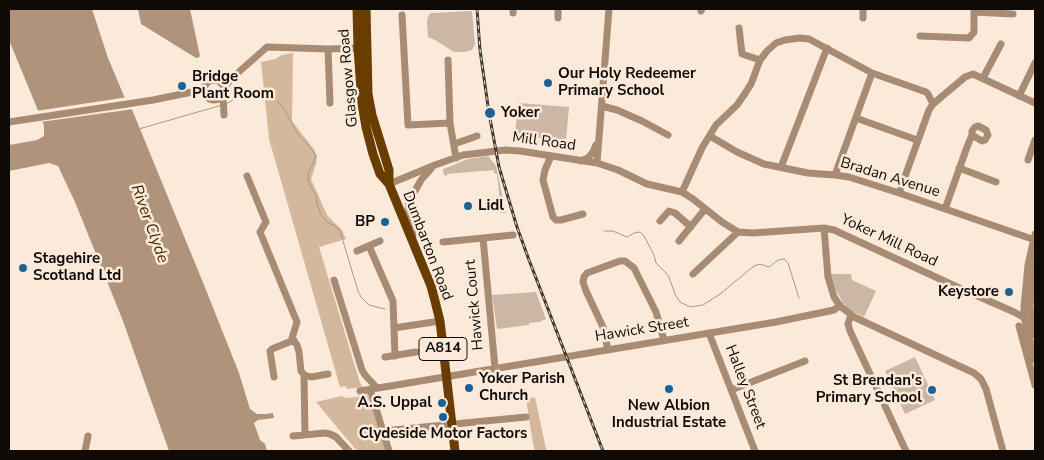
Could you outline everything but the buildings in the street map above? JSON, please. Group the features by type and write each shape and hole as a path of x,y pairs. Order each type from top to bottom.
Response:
{"main road":[{"name":"Glasgow Road","path":"357,9 370,109 389,170 388,184"},
{"name":"Glasgow Road","path":"366,9 363,48 364,113 373,154 380,174"},
{"name":"Dumbarton Road","path":"380,174 388,184 433,293 440,321 455,451"}],"street":[{"path":"558,9 558,18"},
{"path":"597,164 609,9"},
{"path":"863,9 863,18"},
{"path":"920,36 969,38 974,32 974,10 1013,14"},
{"path":"403,11 408,125 450,123"},
{"path":"739,28 742,54 760,60"},
{"path":"693,274 738,232 682,192 702,148 716,125 744,96 751,84 760,60 776,43 792,38 808,39 872,74 926,92 933,104"},
{"path":"983,78 1001,44"},
{"path":"214,100 220,98 232,78 266,47 363,48"},
{"path":"781,167 827,48"},
{"path":"328,49 330,103"},
{"path":"448,60 450,123 456,158"},
{"path":"1019,96 1035,63"},
{"path":"835,175 872,74"},
{"path":"899,193 929,110 933,104 965,77 972,74 983,78 1035,103"},
{"path":"219,81 223,91 224,115 218,104 214,100 209,99 205,91 206,84 211,81 232,78"},
{"path":"9,122 205,91"},
{"path":"602,106 617,110 668,135"},
{"path":"856,118 917,140"},
{"path":"580,161 588,158 593,152 599,135"},
{"path":"945,209 972,135"},
{"path":"454,144 477,136"},
{"name":"Bradan Avenue","path":"710,136 751,159 773,166 808,173 835,175 866,182 1035,238"},
{"path":"1028,160 1035,140"},
{"name":"Mill Road","path":"388,184 456,158 505,150 597,164 618,170 647,184 682,192"},
{"path":"551,156 543,180 553,217 556,220 561,220 583,214"},
{"path":"416,250 408,212 409,202 423,178 435,165"},
{"path":"959,168 996,182"},
{"path":"247,176 266,222 260,232 297,322 292,338 299,352 304,375 305,435"},
{"path":"680,241 705,209"},
{"path":"660,221 669,211 675,213 691,227"},
{"path":"824,228 828,277 834,297 840,305 852,316 974,373 981,379 986,389 1003,451"},
{"name":"Yoker Mill Road","path":"738,232 753,233 824,228 834,230 1034,322"},
{"path":"443,242 513,235"},
{"name":"Hawick Court","path":"483,238 495,368"},
{"path":"1035,238 1026,277 1024,317 1035,385"},
{"path":"357,251 380,241"},
{"path":"369,246 393,301 395,356"},
{"path":"1035,260 1030,307 1035,336"},
{"path":"608,350 604,327 583,282 584,277 588,273 620,261 625,261 634,268 656,312 664,340"},
{"path":"334,280 362,370 374,388 389,451"},
{"name":"Hawick Street","path":"360,391 776,322 834,310 840,305"},
{"path":"852,316 848,324 850,331 906,451"},
{"path":"394,328 440,321"},
{"path":"1019,326 1029,351 1035,360"},
{"name":"Halley Street","path":"709,333 755,451"},
{"path":"274,377 270,351 294,340"},
{"path":"385,358 416,352"},
{"path":"731,390 805,361"},
{"path":"304,375 328,374"},
{"path":"383,432 526,417"},
{"path":"293,436 330,434 336,437 349,451"},
{"path":"85,451 88,436"}],"shaded area":[{"path":"472,11 475,44 472,50 454,52 428,37 427,22 430,13"},
{"path":"293,53 292,121 315,151 317,157 316,164 311,179 327,215 342,230 346,239 319,247 360,383 363,387 347,389 345,386 340,387 269,139 261,62"},
{"path":"518,103 569,107 566,140 515,136"},
{"path":"488,156 496,166 506,213 501,213 497,174 494,173 494,170 447,174 447,176 443,172 443,169 468,159"},
{"path":"830,274 851,274 852,280 876,291 864,317 851,311 843,303 834,287"},
{"path":"536,292 546,319 529,323 529,325 497,329 492,295"},
{"path":"915,357 935,400 905,414 885,371"},
{"path":"367,393 387,451 357,451 316,402 342,396 345,398 358,397 361,394"},
{"path":"535,397 547,451 535,451 533,444 526,399"}],"water":[{"name":"River Clyde","path":"9,9 92,9 108,58 124,96 131,107 204,285 239,373 250,409 257,414 273,413 274,418 258,420 254,423 260,440 265,444 267,451 169,451 123,321 75,202 58,166 49,163 9,171 9,145 37,140 44,136 44,125 9,40"},
{"path":"138,9 190,9 200,56 196,58 141,24"}],"pier":[{"path":"128,97 134,109 40,122 36,111"}],"waterway":[{"path":"226,104 242,95"},
{"path":"277,101 284,109 298,134 316,156 308,174 308,181 316,196 321,215 340,231 361,297 369,305 385,309"},
{"path":"139,129 222,105"},
{"path":"604,231 613,231 627,237 640,232 654,255 656,263 668,275 676,296 680,302 690,307 703,305 720,294 754,266 760,264 769,267 778,260 784,259 788,263 799,298"}],"railway":[{"path":"477,9 480,50 499,167 529,260 603,451"}],"place":[{"name":"Our Holy Redeemer Primary School","path":"548,83"},
{"name":"Bridge Plant Room","path":"182,86"},
{"name":"Yoker","path":"490,113"},
{"name":"Lidl","path":"468,206"},
{"name":"BP","path":"385,222"},
{"name":"Stagehire Scotland Ltd","path":"23,268"},
{"name":"Keystore","path":"1009,292"},
{"name":"Yoker Parish Church","path":"469,388"},
{"name":"New Albion Industrial Estate","path":"669,389"},
{"name":"St Brendan's Primary School","path":"932,390"},
{"name":"A.S. Uppal","path":"442,403"},
{"name":"Clydeside Motor Factors","path":"443,417"}]}
